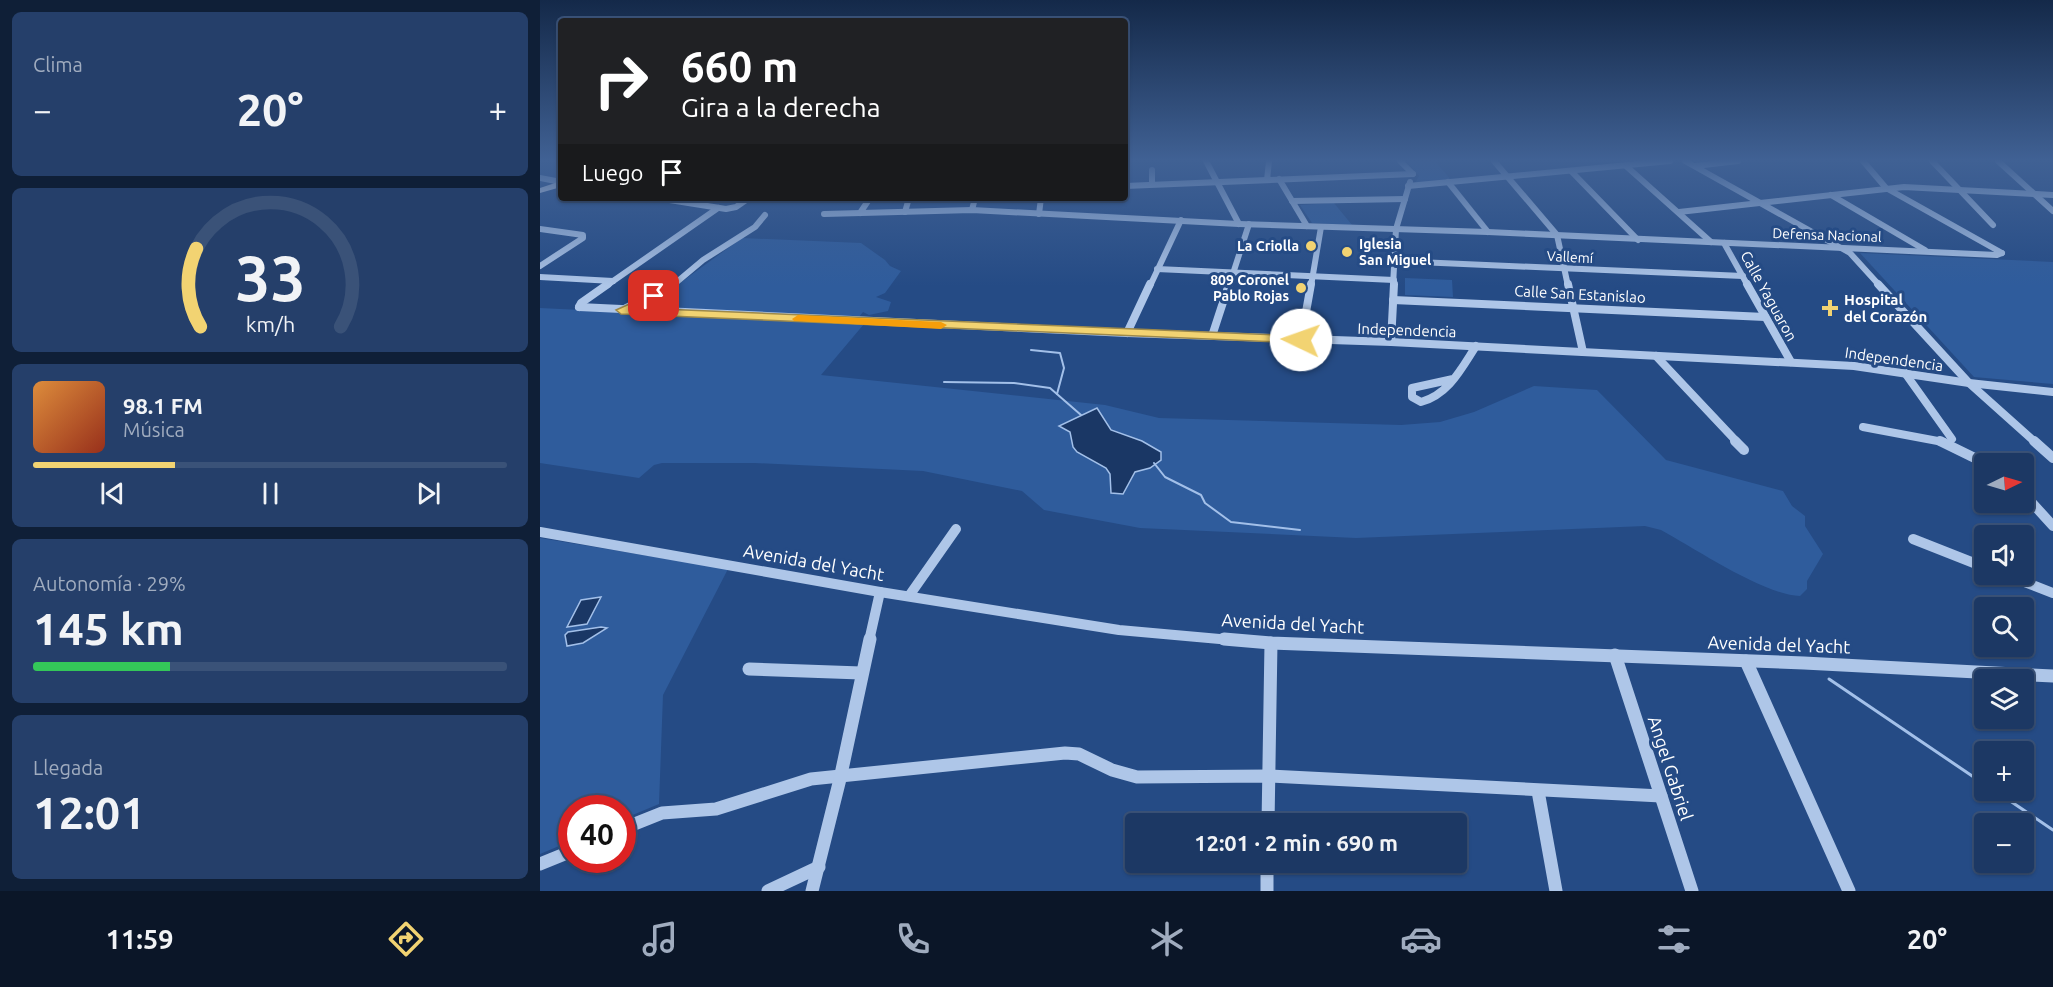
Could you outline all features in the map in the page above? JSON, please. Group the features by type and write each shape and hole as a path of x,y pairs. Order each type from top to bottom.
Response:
{"street":[{"path":"690,203 726,209 742,203"},
{"path":"860,213 867,203"},
{"path":"905,212 908,203"},
{"path":"972,210 974,203"},
{"path":"1039,214 1040,203"},
{"path":"1228,203 1239,224"},
{"path":"1293,203 1307,226"},
{"path":"1391,342 1396,229 1404,203"},
{"path":"1464,203 1488,232"},
{"path":"1529,203 1557,235 1583,352"},
{"path":"1602,203 1638,240"},
{"path":"1668,203 1711,242"},
{"path":"1763,203 1843,248 1859,261 1969,383 2053,458"},
{"path":"1679,212 1767,203"},
{"path":"1844,203 1927,251"},
{"name":"Defensa Nacional","path":"824,214 972,210 1239,224 1488,232 1996,255 2002,253 1912,203"},
{"path":"1971,203 1993,225"},
{"path":"540,277 613,281 718,208"},
{"path":"621,310 669,288 703,260 755,227 765,215"},
{"path":"1127,333 1181,220"},
{"path":"1212,336 1249,224"},
{"path":"1301,340 1321,227"},
{"path":"540,229 577,234 583,238 540,266"},
{"name":"Calle Yaguaron","path":"1724,243 1791,362"},
{"name":"Vallemí","path":"1395,261 1743,276"},
{"path":"1157,269 1394,280"},
{"name":"Independencia","path":"613,281 581,303 579,308 1127,333 1391,342 1791,362 1854,366 1969,383 2053,392"},
{"name":"Calle San Estanislao","path":"1393,300 1765,316"},
{"path":"1452,379 1476,346"},
{"path":"1656,356 1743,450"},
{"path":"1905,373 1952,440"},
{"path":"1863,427 1939,440 1974,458"},
{"path":"2034,505 2053,526"},
{"path":"909,596 956,529"},
{"name":"Avenida del Yacht","path":"540,532 880,592 1119,630 1271,643 1615,655 2053,676"},
{"path":"1912,539 1974,563"},
{"path":"2032,585 2053,593"},
{"path":"812,891 842,777 861,673 880,592"},
{"path":"1268,813 1271,643"},
{"name":"Angel Gabriel","path":"1615,655 1692,891"},
{"path":"1746,661 1849,891"},
{"path":"749,669 861,673"},
{"path":"636,823 659,813 675,811 694,813 715,809 773,790 830,776 842,777 1065,753 1079,754 1112,770 1137,777 1269,776 1661,796"},
{"path":"1538,790 1556,891"},
{"path":"540,864 558,857"},
{"path":"768,891 819,867"},
{"path":"1267,891 1268,873"}],"shaded area":[{"path":"1334,203 1352,225 1312,223 1300,205"},
{"path":"742,238 861,243 890,266 901,271 885,293 876,297 891,302 888,311 869,315 863,312 859,317 643,306 662,296"},
{"path":"1860,253 2053,262 2053,384 1974,377"},
{"path":"1405,278 1452,280 1453,297 1405,295"},
{"path":"540,308 864,324 821,375 1105,405 1159,418 1401,425 1440,422 1474,412 1534,386 1597,390 1666,460 1783,491 1792,506 1805,516 1805,526 1823,554 1807,581 1807,589 1800,596 1785,594 1749,580 1661,530 1645,526 1356,538 1140,528 1044,510 1022,491 923,471 755,463 662,463 654,465 639,478 540,463"},
{"path":"1097,408 1111,430 1142,441 1161,452 1161,460 1150,468 1135,472 1123,494 1111,493 1110,474 1106,468 1077,452 1073,447 1070,432 1059,426"},
{"path":"540,538 728,569 663,695 659,804 636,814 636,795 558,795 558,846 540,854"},
{"path":"601,597 587,624 567,627 581,600"},
{"path":"607,628 583,643 567,646 565,635 568,632"}],"waterway":[{"path":"1031,350 1060,353 1064,368 1057,394"},
{"path":"944,382 1014,383 1050,388 1081,415"},
{"path":"1154,463 1165,477 1201,495 1205,503 1231,522 1300,530"},
{"path":"1829,679 1974,777"},
{"path":"2010,801 2053,830"}],"slow traffic":[{"path":"798,319 941,325"}],"place":[{"name":"La Criolla","path":"1311,246"},
{"name":"Iglesia San Miguel","path":"1347,252"},
{"name":"809 Coronel Pablo Rojas","path":"1301,288"},
{"name":"Hospital del Corazón","path":"1830,308"}],"route":[{"path":"654,296 621,310 1301,340"}]}
